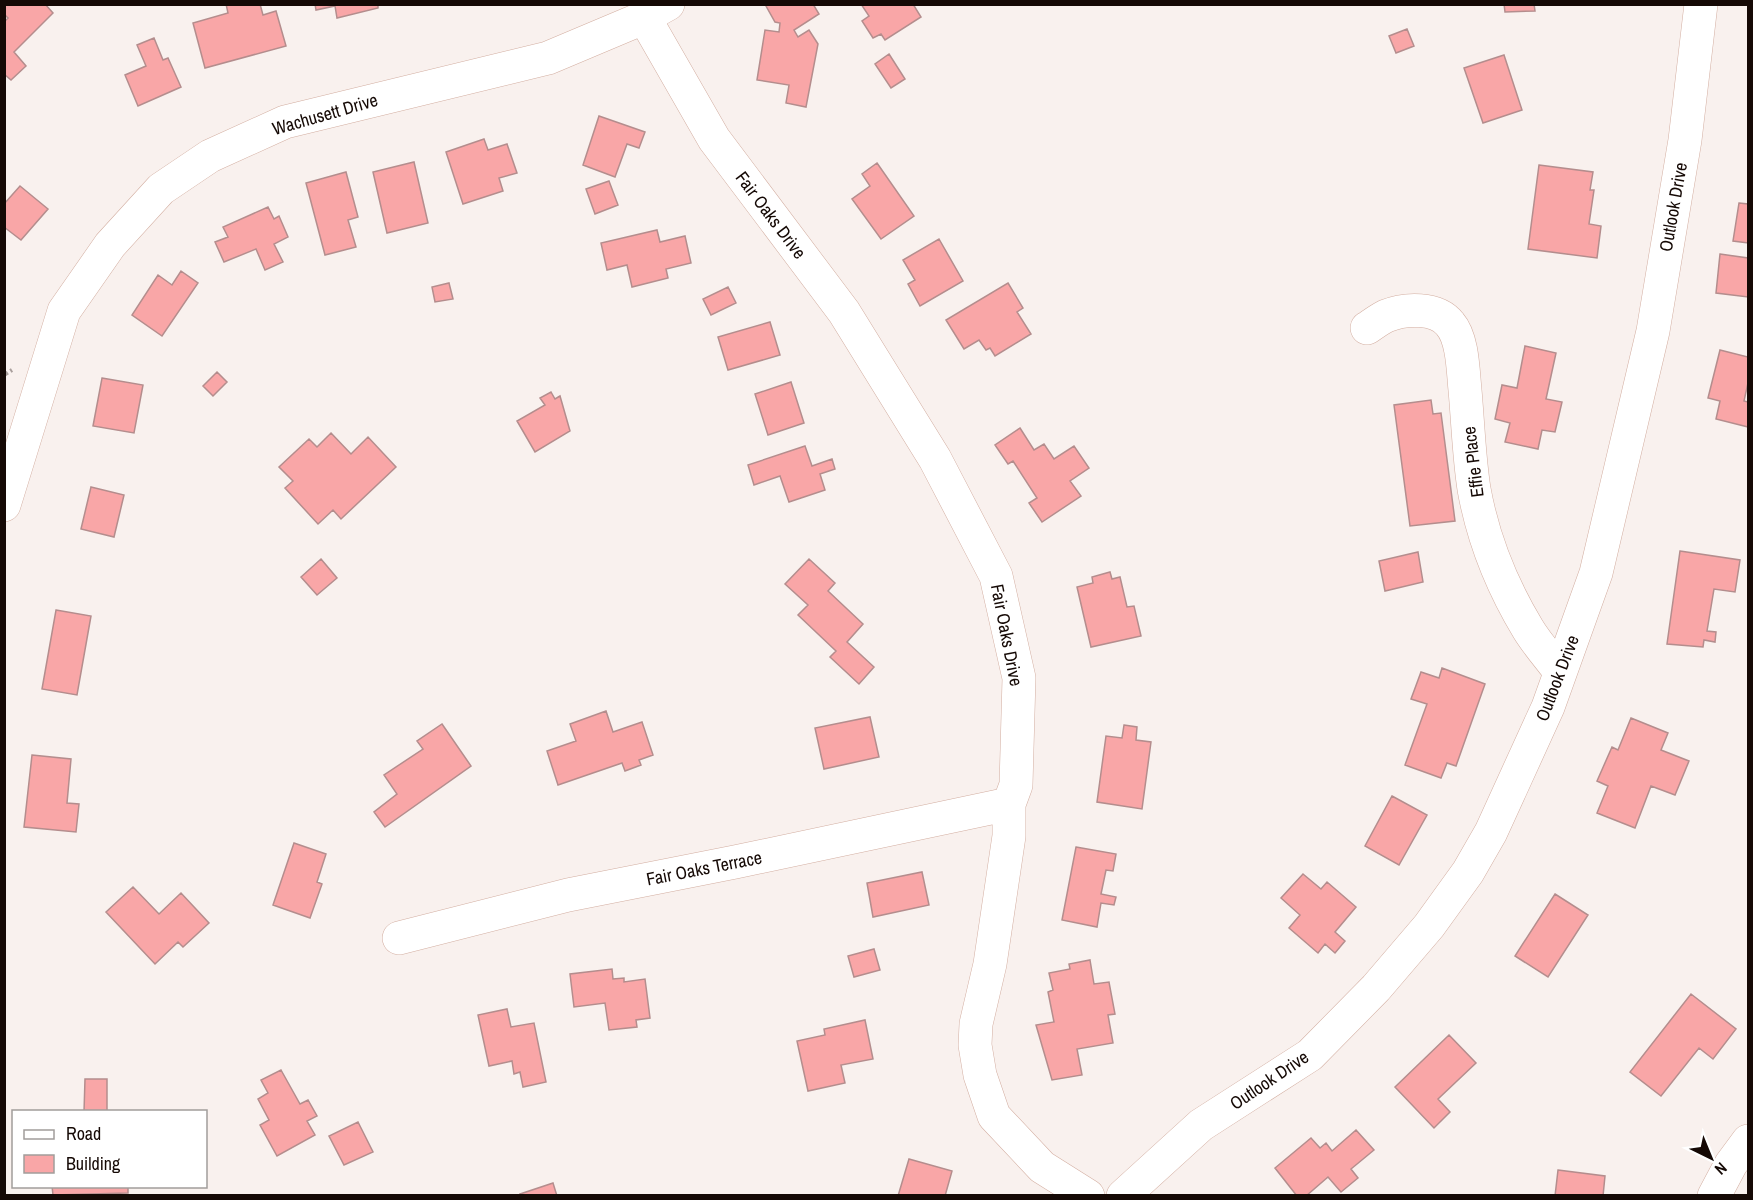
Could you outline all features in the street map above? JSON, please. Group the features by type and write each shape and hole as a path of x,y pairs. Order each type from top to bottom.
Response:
{"street":[{"name":"Outlook Drive","path":"1123,1196 1201,1125 1310,1055 1376,988 1429,926 1468,872 1491,832 1548,707 1596,573 1653,331 1685,140 1701,4"},
{"name":"Wachusett Drive","path":"4,505 64,311 110,245 161,189 210,156 285,122 548,58 656,11"},
{"name":"Fair Oaks Drive","path":"656,11 714,139 850,322 936,459 996,576 1019,678 1016,785 1009,804 1009,836 992,952 976,1024 975,1045 980,1075 994,1116 1042,1167 1088,1196"},
{"name":"Effie Place","path":"1367,328 1388,316 1422,311 1437,314 1450,323 1458,337 1474,489 1485,533 1501,580 1528,630 1560,672"},
{"name":"Fair Oaks Terrace","path":"399,938 568,895 1009,804"},
{"path":"1714,1196 1731,1164 1749,1142"}],"building":[{"path":"5,4 45,4 53,13 14,52 26,66 11,80 4,74 4,22 8,18 4,14"},
{"path":"226,4 260,4 263,15 276,11 286,46 205,68 193,23 228,13"},
{"path":"315,4 378,4 378,8 337,18 335,6 316,10"},
{"path":"769,4 813,4 819,14 794,30 798,37 809,30 818,44 806,107 786,103 789,85 757,80 765,30 779,32 780,23 775,22 766,6"},
{"path":"861,4 913,4 921,17 885,40 881,34 873,38 862,21 869,16"},
{"path":"1504,4 1534,4 1535,11 1505,12"},
{"path":"1407,29 1414,46 1396,53 1389,36"},
{"path":"154,38 163,60 168,58 181,87 138,106 125,75 146,66 137,45"},
{"path":"889,54 905,79 891,88 875,64"},
{"path":"1504,55 1522,110 1483,123 1464,68"},
{"path":"599,116 645,132 639,148 627,144 615,177 583,165"},
{"path":"484,139 488,150 507,144 517,173 499,178 503,191 463,204 446,152"},
{"path":"414,162 428,223 387,233 373,172"},
{"path":"877,163 914,216 881,239 852,199 870,186 862,174"},
{"path":"1539,165 1593,172 1590,190 1594,190 1589,224 1601,226 1597,258 1528,249"},
{"path":"346,172 358,217 348,220 356,247 325,255 306,183"},
{"path":"609,181 618,205 595,214 586,189"},
{"path":"20,186 48,209 21,240 4,227 4,204"},
{"path":"1739,203 1748,204 1748,243 1733,241"},
{"path":"268,207 274,219 279,216 288,237 274,244 283,262 265,270 256,249 224,262 215,242 228,237 223,227"},
{"path":"657,230 660,242 685,236 691,263 666,269 668,278 632,287 627,265 607,270 601,243"},
{"path":"939,239 963,281 920,306 908,284 915,280 903,260"},
{"path":"1720,254 1748,258 1748,297 1716,293"},
{"path":"181,271 198,283 162,336 132,315 158,275 172,285"},
{"path":"449,283 453,299 435,302 432,287"},
{"path":"1008,283 1023,308 1017,312 1031,334 995,356 990,348 986,350 979,340 964,349 946,320"},
{"path":"728,287 736,303 711,315 703,299"},
{"path":"770,322 780,355 728,370 718,337"},
{"path":"1525,346 1556,353 1546,399 1562,402 1555,432 1542,430 1538,449 1505,442 1510,423 1495,419 1502,385 1517,388"},
{"path":"1720,350 1748,357 1748,383 1744,401 1748,402 1748,427 1716,419 1720,401 1708,398"},
{"path":"217,372 227,382 213,396 203,386"},
{"path":"102,378 143,385 134,433 93,426"},
{"path":"791,382 804,423 768,435 755,394"},
{"path":"551,392 555,399 560,396 570,431 535,452 517,421 545,405 540,398"},
{"path":"1431,400 1433,414 1441,413 1455,521 1410,526 1394,405"},
{"path":"1020,428 1034,450 1044,444 1054,459 1074,446 1089,468 1070,481 1081,496 1042,522 1029,503 1037,498 1013,461 1008,464 995,445"},
{"path":"331,433 351,454 368,437 396,467 341,519 333,510 318,524 285,488 293,481 279,467 309,439 317,447"},
{"path":"805,446 812,466 832,459 835,469 820,474 825,490 789,502 780,476 754,485 748,465"},
{"path":"91,487 124,495 114,537 81,529"},
{"path":"1680,551 1740,560 1735,592 1714,589 1707,631 1716,632 1715,642 1704,640 1703,647 1667,644"},
{"path":"1418,552 1423,582 1385,591 1379,561"},
{"path":"321,559 337,578 317,595 301,577"},
{"path":"809,559 835,583 828,591 863,624 847,642 874,667 859,684 830,657 836,651 798,615 808,605 785,584"},
{"path":"1110,572 1112,579 1120,577 1127,607 1134,606 1141,636 1091,647 1077,587 1093,583 1092,577"},
{"path":"56,610 91,616 77,695 42,689"},
{"path":"1442,668 1485,684 1456,766 1447,763 1441,778 1405,765 1427,704 1411,699 1421,672 1439,678"},
{"path":"606,711 613,732 642,722 653,755 639,760 641,765 625,771 622,763 558,785 547,751 576,741 570,724"},
{"path":"870,717 879,757 824,769 815,728"},
{"path":"1631,718 1668,733 1661,750 1689,761 1675,795 1651,786 1635,828 1597,813 1608,786 1597,781 1612,747 1618,750"},
{"path":"442,724 471,766 385,827 374,812 397,794 384,775 423,749 417,741"},
{"path":"1124,725 1137,727 1136,740 1151,742 1142,809 1097,802 1106,736 1122,738"},
{"path":"32,755 71,759 67,803 79,804 76,832 24,827"},
{"path":"1392,796 1427,815 1399,865 1365,846"},
{"path":"294,843 326,854 317,882 322,884 310,918 273,905"},
{"path":"1076,847 1116,854 1113,871 1106,870 1101,894 1116,897 1114,905 1101,903 1097,927 1062,920"},
{"path":"922,872 929,905 873,917 867,883"},
{"path":"1303,874 1321,889 1327,882 1356,907 1335,932 1345,941 1335,953 1325,944 1318,953 1289,928 1300,915 1281,898"},
{"path":"133,887 159,914 181,893 209,923 183,947 178,942 155,964 106,912"},
{"path":"1555,894 1588,915 1548,977 1515,956"},
{"path":"874,949 880,970 854,977 848,956"},
{"path":"1090,960 1094,984 1109,982 1115,1014 1108,1015 1113,1043 1077,1049 1082,1075 1052,1080 1036,1025 1054,1022 1048,992 1053,990 1049,973 1070,969 1069,964"},
{"path":"612,969 613,979 624,978 624,982 645,979 650,1018 636,1020 637,1027 609,1030 605,1003 574,1007 570,974"},
{"path":"1691,994 1736,1029 1713,1059 1699,1048 1661,1096 1630,1072"},
{"path":"507,1009 511,1027 534,1023 546,1082 523,1087 520,1072 514,1074 512,1061 489,1066 478,1015"},
{"path":"865,1020 873,1059 841,1065 845,1083 808,1091 797,1041 825,1035 824,1029"},
{"path":"1449,1035 1476,1063 1438,1099 1450,1112 1434,1128 1395,1087"},
{"path":"281,1070 300,1104 308,1100 317,1116 307,1121 315,1135 277,1156 260,1125 269,1120 258,1099 268,1093 261,1080"},
{"path":"85,1079 107,1079 107,1110 84,1110"},
{"path":"358,1122 373,1152 344,1165 329,1136"},
{"path":"1356,1130 1374,1150 1351,1169 1358,1178 1341,1192 1328,1177 1306,1196 1297,1196 1275,1168 1311,1138 1320,1148 1326,1143 1332,1151"},
{"path":"909,1159 952,1171 945,1196 898,1196"},
{"path":"1558,1170 1605,1176 1603,1196 1555,1196"},
{"path":"553,1183 557,1196 521,1196 520,1194"},
{"path":"52,1188 128,1188 128,1193 53,1195"}]}
